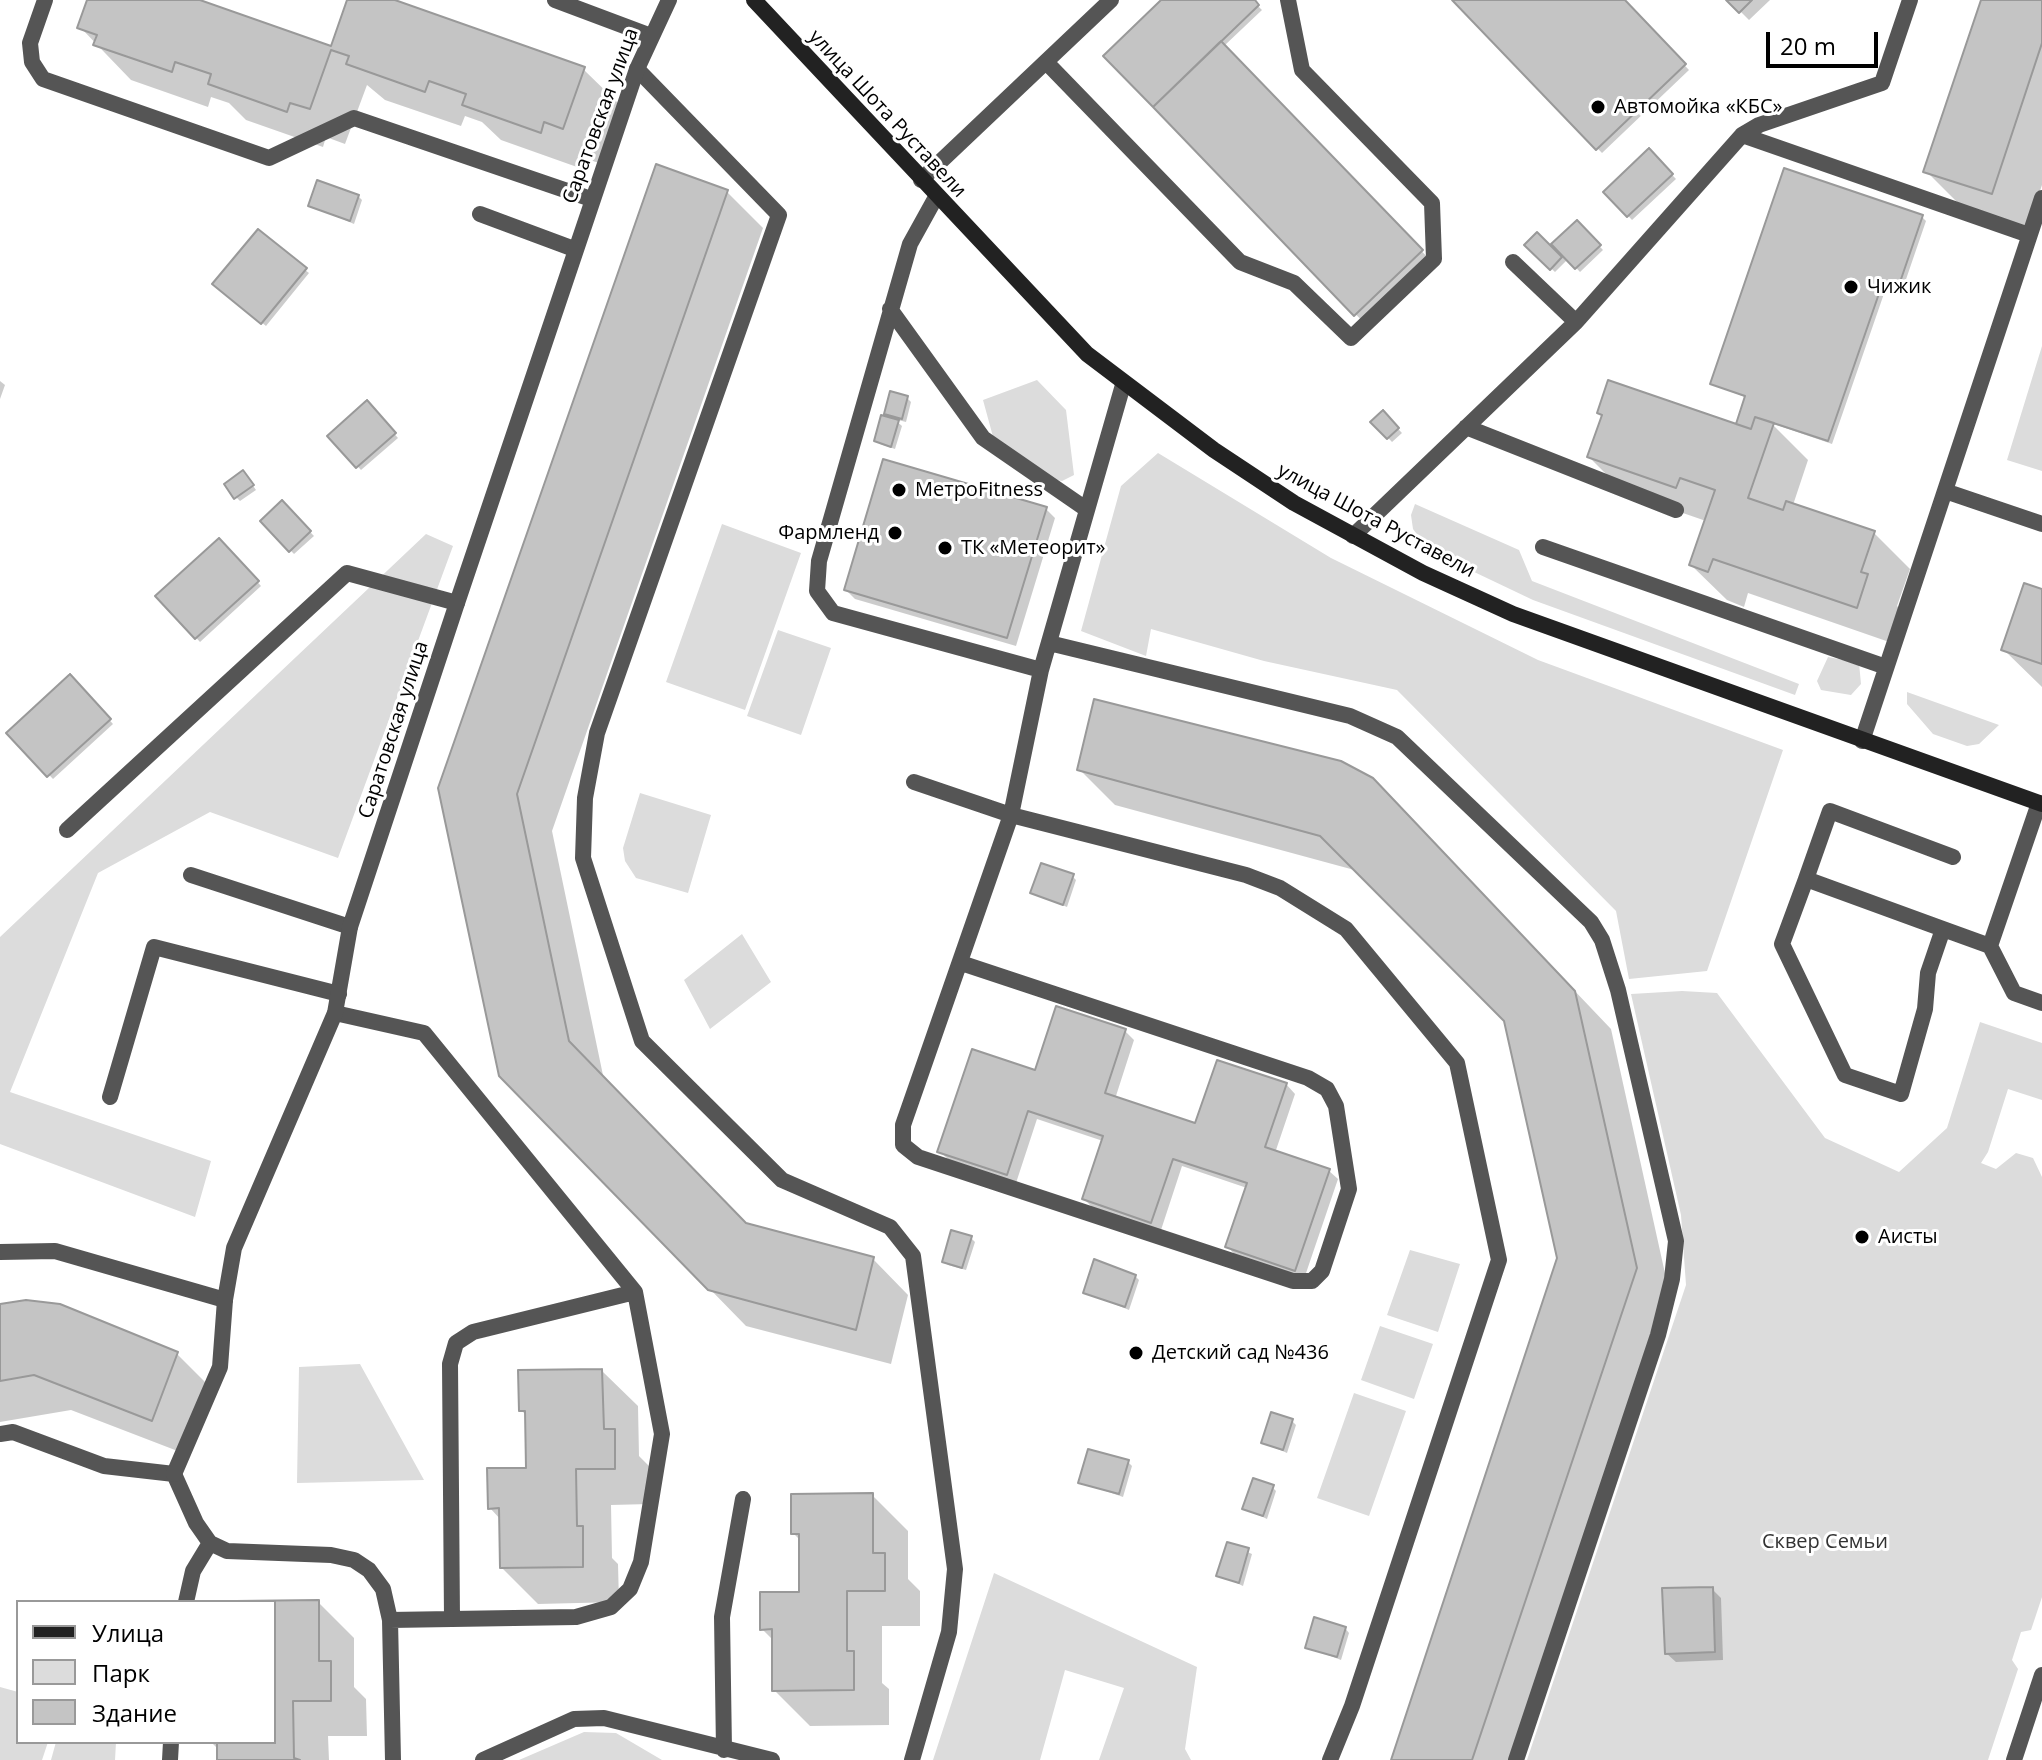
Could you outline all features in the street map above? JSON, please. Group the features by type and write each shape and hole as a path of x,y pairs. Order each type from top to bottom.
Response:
{"street":[{"path":"45,0 30,43 32,62 43,79 269,158 354,118 591,199"},
{"path":"555,0 651,36"},
{"name":"Саратовская улица","path":"174,1474 220,1367 225,1300 234,1248 335,1013 350,927 591,199 637,69 669,0"},
{"name":"улица Шота Руставели","path":"754,0 1053,320 1123,385 1267,486 1423,573 1513,614 2041,803"},
{"path":"921,180 1111,0"},
{"path":"1047,63 1240,262 1294,283 1351,338 1434,259 1432,203 1302,70 1288,0"},
{"path":"1353,536 1576,322 1742,135 1759,125 1882,83 1910,0"},
{"path":"637,69 779,215 597,733 585,798 583,858 642,1041 782,1180 890,1227 913,1256 955,1569 949,1632 912,1760"},
{"path":"1742,135 2029,235"},
{"path":"936,197 910,244 890,309 819,561 817,591 833,613 1041,670"},
{"path":"1862,741 2042,198"},
{"path":"480,214 574,249"},
{"path":"1513,262 1576,322"},
{"path":"890,309 983,438 1086,509"},
{"path":"961,963 1308,1078 1327,1089 1336,1106 1349,1189 1322,1271 1312,1281 1293,1281 918,1157 903,1145 903,1125 1011,815 1041,670 1123,385"},
{"path":"1466,427 1676,510"},
{"path":"1945,491 2042,524"},
{"path":"1543,547 1886,667"},
{"path":"67,830 347,573 457,603"},
{"path":"1049,643 1350,716 1397,737 1591,922 1602,940 1618,990 1676,1241 1672,1279 1658,1335 1516,1760"},
{"path":"914,782 1011,815 1232,872 1280,888 1346,929 1457,1063 1499,1260 1352,1706 1330,1760"},
{"path":"1990,946 2041,803"},
{"path":"1943,929 1928,973 1925,1009 1901,1094 1845,1075 1782,944 1830,811 1953,857"},
{"path":"191,875 350,927"},
{"path":"1806,879 1990,946 2014,993 2042,1003"},
{"path":"110,1097 154,947 339,994"},
{"path":"335,1013 424,1033 635,1292 662,1434 641,1562 630,1589 611,1607 576,1617 390,1620"},
{"path":"0,1252 55,1251 225,1300"},
{"path":"452,1619 450,1364 456,1343 473,1332 635,1292"},
{"path":"0,1434 13,1432 104,1466 174,1474 196,1523 210,1543 227,1551 331,1555 354,1560 369,1570 383,1589 390,1620 393,1760"},
{"path":"724,1750 722,1617 743,1499"},
{"path":"186,1600 193,1571 210,1543"},
{"path":"2014,1760 2042,1675"},
{"path":"483,1760 574,1719 604,1718 772,1760"}],"green space":[{"path":"2042,346 2042,471 2007,460"},
{"path":"1037,380 1066,410 1074,475 1062,481 1052,479 995,444 983,400"},
{"path":"1158,453 1331,558 1538,660 1783,750 1707,971 1629,979 1616,911 1397,690 1264,661 1151,629 1146,656 1081,631 1121,486"},
{"path":"1415,504 1519,550 1532,581 1799,684 1795,695 1533,600 1428,550 1413,529 1411,515"},
{"path":"722,524 801,553 745,710 666,682"},
{"path":"426,534 453,546 338,858 210,812 98,873 10,1092 211,1161 195,1217 0,1144 0,937"},
{"path":"778,630 831,648 801,735 747,716"},
{"path":"1828,657 1859,663 1861,684 1851,695 1821,690 1817,681"},
{"path":"1907,692 1999,725 1979,744 1967,746 1933,734 1907,704"},
{"path":"640,793 711,815 688,893 636,878 625,861 623,848"},
{"path":"742,934 771,982 710,1029 684,980"},
{"name":"Сквер Семьи","path":"1682,991 1717,993 1825,1138 1899,1172 1947,1128 1980,1022 2042,1043 2042,1100 2008,1089 1988,1152 1981,1163 1996,1169 2016,1153 2033,1158 2042,1177 2042,1597 2031,1630 2021,1632 2012,1660 2018,1669 1988,1760 1527,1760 1686,1285 1681,1215 1631,994"},
{"path":"1410,1250 1460,1264 1438,1332 1387,1315"},
{"path":"1380,1326 1433,1344 1414,1399 1361,1380"},
{"path":"360,1364 424,1480 297,1483 299,1367"},
{"path":"1354,1393 1406,1411 1369,1516 1317,1498"},
{"path":"994,1573 1197,1667 1185,1749 1191,1760 1099,1760 1124,1688 1065,1670 1040,1760 933,1760"},
{"path":"0,1687 16,1691 16,1744 47,1744 42,1760 0,1760"},
{"path":"584,1732 616,1733 662,1760 519,1760"},
{"path":"55,1744 116,1744 115,1760 51,1760"}],"building":[{"path":"87,0 200,0 331,46 347,0 395,0 585,67 563,129 544,122 541,133 462,105 466,94 429,81 425,92 346,64 349,56 331,50 310,109 290,103 287,112 208,84 211,74 175,62 172,72 93,45 97,35 77,28"},
{"path":"1161,0 1255,0 1259,5 1153,107 1103,56"},
{"name":"Автомойка «КБС»","path":"1452,0 1625,0 1686,64 1596,150"},
{"path":"1726,0 1752,0 1739,13"},
{"path":"1981,0 2042,0 2042,43 1992,194 1923,172"},
{"path":"1221,41 1423,250 1354,316 1153,107"},
{"path":"1649,148 1673,174 1627,217 1603,192"},
{"path":"656,164 728,190 517,794 569,1041 746,1223 874,1257 856,1330 708,1290 499,1076 438,788"},
{"path":"1784,168 1923,215 1898,288 1883,282 1828,441 1755,417 1751,429 1736,424 1745,396 1710,384"},
{"path":"317,180 359,195 350,221 308,206"},
{"path":"1577,220 1601,245 1575,269 1551,244"},
{"path":"258,229 307,268 261,324 212,284"},
{"path":"1537,232 1562,257 1550,270 1524,245"},
{"path":"1608,380 1751,429 1755,417 1774,423 1748,498 1783,510 1786,501 1875,531 1861,572 1868,574 1857,608 1713,559 1708,572 1689,565 1715,490 1680,478 1676,488 1587,457 1602,415 1597,413"},
{"path":"890,391 908,396 902,419 884,414"},
{"path":"367,400 396,433 356,468 327,436"},
{"path":"1383,410 1399,428 1387,439 1370,422"},
{"path":"881,415 899,420 891,447 874,441"},
{"name":"ТК «Метеорит»","path":"883,459 1047,507 1007,638 844,590"},
{"path":"243,470 254,485 234,499 224,484"},
{"path":"282,500 311,531 289,552 260,521"},
{"path":"219,538 259,581 195,639 155,596"},
{"path":"2024,583 2042,589 2042,664 2001,650"},
{"path":"70,674 111,719 47,777 6,733"},
{"path":"1094,699 1341,761 1373,778 1575,991 1637,1268 1472,1760 1391,1760 1557,1258 1504,1021 1320,836 1077,770"},
{"path":"1041,863 1074,874 1063,905 1030,893"},
{"path":"1056,1006 1126,1029 1105,1093 1195,1123 1217,1060 1287,1083 1265,1147 1330,1169 1295,1271 1225,1247 1247,1183 1173,1159 1151,1223 1082,1199 1103,1136 1028,1111 1007,1175 937,1152 972,1049 1035,1070"},
{"path":"951,1230 972,1236 962,1268 942,1262"},
{"path":"1094,1259 1136,1275 1125,1307 1083,1293"},
{"path":"26,1300 60,1304 178,1352 152,1421 34,1375 0,1381 0,1304"},
{"path":"602,1369 604,1429 615,1429 615,1469 576,1469 577,1526 583,1526 583,1567 500,1568 499,1508 488,1509 487,1468 526,1468 525,1411 519,1411 518,1370"},
{"path":"1271,1412 1293,1419 1283,1450 1261,1443"},
{"path":"1088,1449 1129,1460 1119,1494 1078,1483"},
{"path":"1253,1478 1274,1485 1263,1516 1242,1509"},
{"path":"873,1493 873,1553 885,1553 885,1591 847,1591 847,1651 854,1651 854,1690 772,1691 772,1629 760,1630 760,1592 799,1592 799,1534 791,1534 791,1494"},
{"path":"1227,1542 1249,1548 1239,1583 1216,1576"},
{"path":"1713,1587 1715,1652 1665,1654 1662,1588"},
{"path":"319,1600 319,1661 331,1661 331,1701 293,1701 294,1758 300,1760 217,1760 217,1744 276,1744 276,1601"},
{"path":"1314,1617 1346,1627 1337,1657 1305,1648"}],"place":[{"name":"Автомойка «КБС»","path":"1598,107"},
{"name":"Чижик","path":"1851,287"},
{"name":"МетроFitness","path":"899,490"},
{"name":"Фармленд","path":"895,533"},
{"name":"ТК «Метеорит»","path":"945,548"},
{"name":"Аисты","path":"1862,1237"},
{"name":"Детский сад №436","path":"1136,1353"}]}
